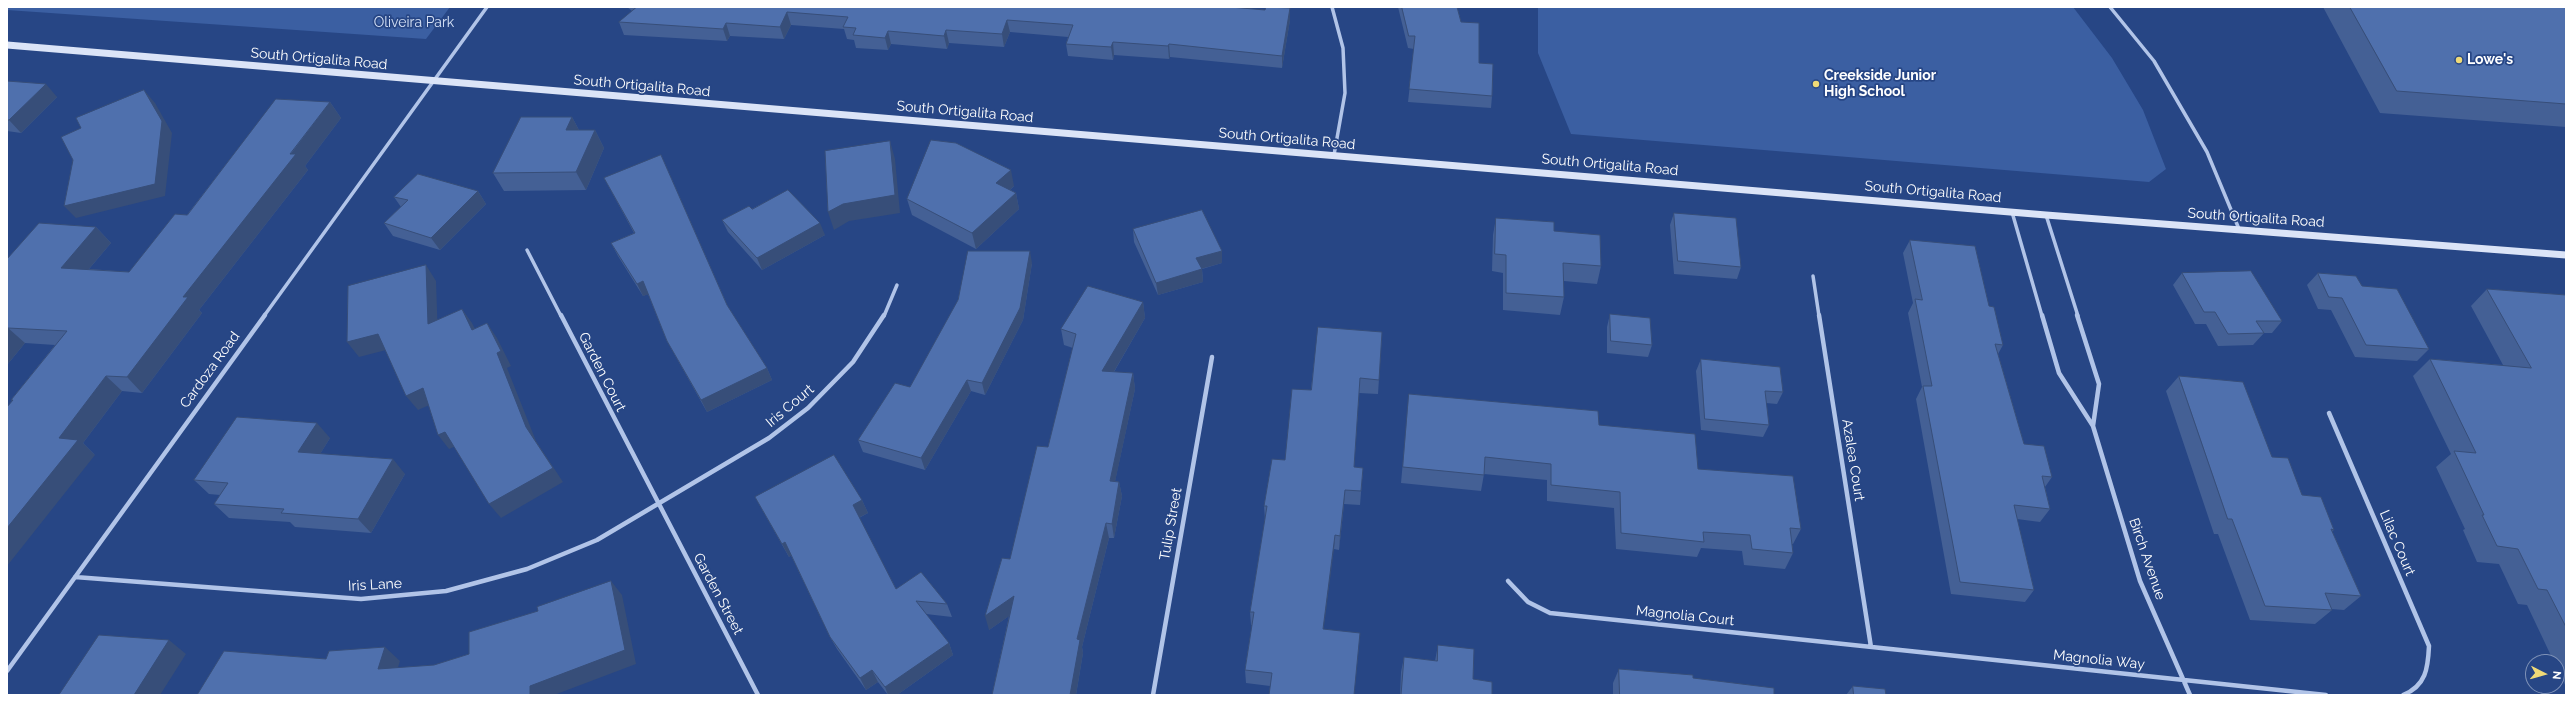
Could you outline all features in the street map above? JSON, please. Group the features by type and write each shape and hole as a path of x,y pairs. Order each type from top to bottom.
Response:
{"street":[{"name":"Cardoza Road","path":"7,672 487,7"},
{"path":"1332,7 1343,48 1345,93 1334,156"},
{"path":"2110,7 2154,61 2207,152 2239,229"},
{"name":"South Ortigalita Road","path":"7,45 432,82 2046,215 2566,255"},
{"name":"Birch Avenue","path":"2012,212 2059,373 2093,426 2140,581 2190,695"},
{"name":"Birch Avenue","path":"2046,215 2099,384 2093,426"},
{"name":"Garden Court","path":"527,250 658,504"},
{"name":"Azalea Court","path":"1813,276 1871,647"},
{"name":"Iris Court","path":"658,504 769,438 808,408 857,357 886,312 897,285"},
{"name":"Tulip Street","path":"1153,695 1212,357"},
{"name":"Lilac Court","path":"2329,413 2429,646 2428,674 2412,692 2403,695"},
{"name":"Iris Lane","path":"75,577 361,599 446,591 527,569 597,540 658,504"},
{"name":"Garden Street","path":"658,504 758,695"},
{"name":"Magnolia Court","path":"1508,581 1528,602 1550,613 1871,647"},
{"name":"Magnolia Way","path":"1871,647 2326,695"}],"green space":[{"name":"Oliveira Park","path":"7,7 450,7 426,39 7,10"},
{"name":"Creekside Junior High School","path":"1538,7 2073,7 2112,58 2143,110 2166,169 2149,182 1571,134 1538,53"}],"building":[{"path":"637,7 1230,7 1265,10 1266,7 1290,8 1282,56 1169,44 1168,46 1113,42 1111,47 1066,44 1073,25 1007,20 1002,34 946,30 944,36 888,31 885,38 853,35 856,28 843,27 848,17 787,12 780,27 726,23 723,29 619,22"},
{"path":"1402,7 1457,7 1461,22 1479,23 1479,63 1493,64 1492,96 1409,89 1415,36 1409,36"},
{"name":"Lowe's","path":"2350,7 2566,7 2566,104 2397,91"},
{"path":"7,81 46,84 9,120 7,120"},
{"path":"144,90 162,121 155,184 64,206 73,160 61,137 81,128 76,118"},
{"path":"276,99 330,102 290,154 296,154 183,297 188,297 127,377 106,376 59,438 78,440 7,528 7,407 67,331 8,328 7,330 7,259 39,223 96,227 61,268 129,272 175,214 187,215"},
{"path":"521,117 572,117 566,130 595,130 576,172 493,173"},
{"path":"931,140 956,143 1011,170 996,183 1016,193 972,233 907,199"},
{"path":"890,141 895,195 843,204 828,212 825,151"},
{"path":"661,155 727,305 767,368 701,400 667,341 643,281 637,284 611,243 635,233 604,178"},
{"path":"418,174 478,191 431,238 384,223 408,200 394,197"},
{"path":"788,190 820,223 757,258 722,220 749,206 752,209"},
{"path":"1202,210 1222,251 1196,258 1202,269 1156,283 1133,229"},
{"path":"1674,213 1736,218 1741,267 1678,261"},
{"path":"1496,218 1554,222 1554,231 1600,235 1601,266 1563,263 1564,297 1506,293 1506,255 1495,254"},
{"path":"1910,240 1975,246 1989,306 1994,307 2003,345 1995,344 2024,444 2044,446 2052,477 2042,476 2050,509 2014,505 2034,590 1960,582 1923,386 1932,386 1915,299 1922,300"},
{"path":"968,251 1030,251 1020,308 982,383 967,380 921,458 858,440 895,383 910,387 958,300"},
{"path":"426,265 428,324 462,309 472,330 487,323 501,351 497,353 526,427 553,468 489,504 445,432 438,435 423,388 406,396 378,334 347,342 348,286"},
{"path":"2251,271 2282,321 2256,321 2264,333 2228,334 2215,312 2204,312 2182,273"},
{"path":"2318,273 2356,276 2362,286 2397,289 2429,349 2366,345 2342,298 2329,297"},
{"path":"1088,286 1143,302 1102,371 1133,373 1110,481 1119,482 1112,524 1106,523 1077,639 1080,640 1070,695 992,695 1014,596 985,616 1002,558 1010,559 1037,446 1048,447 1076,334 1061,329"},
{"path":"2487,289 2566,295 2566,627 2547,590 2538,589 2518,549 2497,546 2454,451 2476,453 2430,359 2531,368"},
{"path":"1610,314 1650,318 1652,345 1611,341"},
{"path":"1318,327 1382,332 1379,380 1360,378 1354,467 1363,468 1361,491 1345,490 1340,536 1335,535 1323,629 1360,633 1354,695 1269,695 1272,673 1245,670 1254,612 1250,612 1267,506 1264,506 1272,459 1285,460 1292,389 1311,390"},
{"path":"1701,359 1780,367 1783,392 1765,391 1769,425 1705,419"},
{"path":"2179,376 2243,382 2272,457 2288,458 2302,495 2321,497 2334,530 2331,529 2361,596 2325,593 2332,610 2265,606 2232,519 2228,519"},
{"path":"1409,394 1598,411 1599,425 1695,434 1698,469 1793,476 1801,529 1790,528 1793,553 1752,549 1750,535 1703,532 1704,542 1621,533 1620,492 1551,485 1551,464 1485,457 1484,475 1403,467"},
{"path":"237,417 317,423 298,452 393,459 358,519 281,513 284,509 214,504 228,483 194,480"},
{"path":"834,455 862,500 853,505 896,589 921,572 947,604 916,601 949,643 885,687 872,670 860,678 830,637 785,542 782,544 755,497"},
{"path":"611,581 625,650 530,686 530,695 197,695 224,651 326,659 329,651 385,647 378,669 434,665 469,654 469,632 538,611 537,607"},
{"path":"99,635 169,640 134,695 59,695"},
{"path":"1438,645 1474,649 1473,679 1492,682 1492,695 1401,695 1404,657 1437,661"},
{"path":"1619,669 1693,675 1693,678 1774,688 1774,695 1620,695"},
{"path":"1853,686 1885,689 1886,695 1854,695"}],"place":[{"name":"Lowe's","path":"2459,60"},
{"name":"Creekside Junior High School","path":"1816,84"}]}
